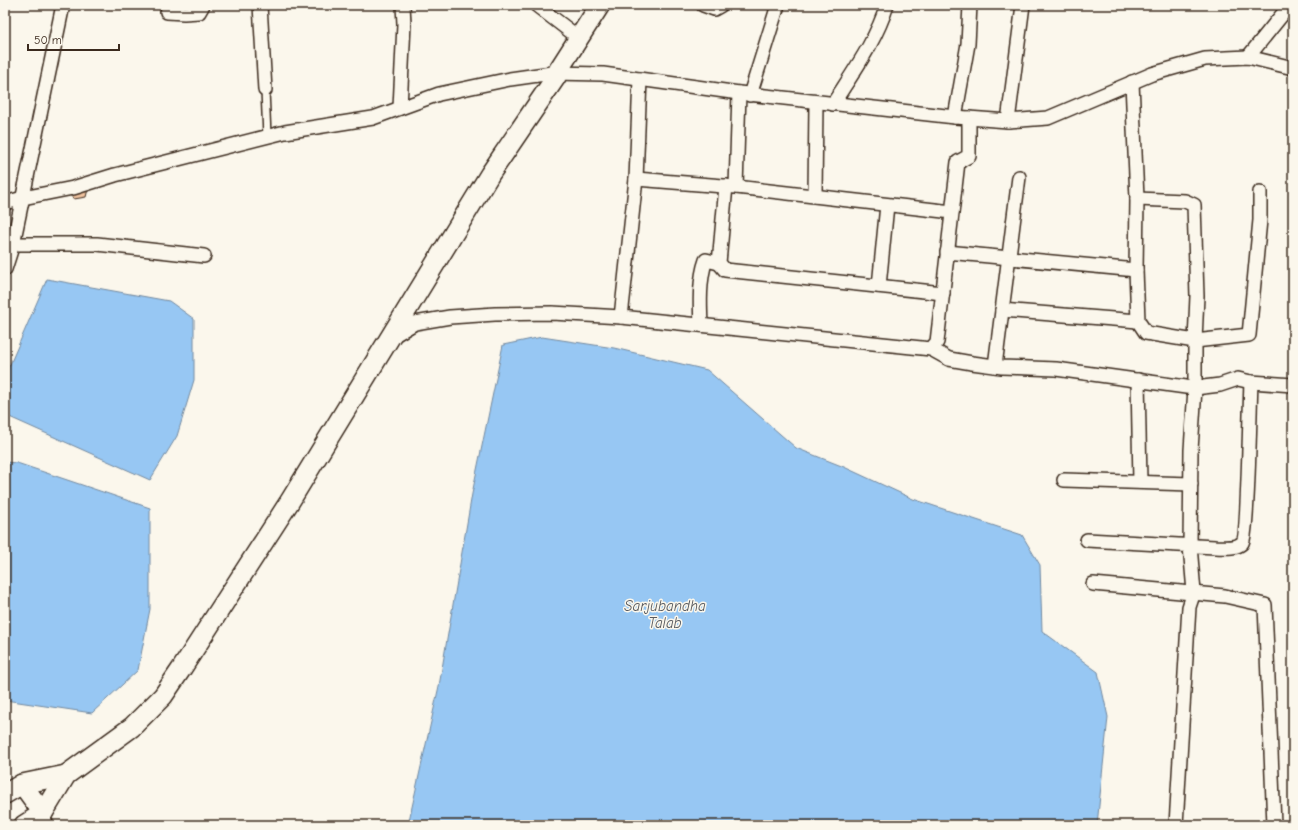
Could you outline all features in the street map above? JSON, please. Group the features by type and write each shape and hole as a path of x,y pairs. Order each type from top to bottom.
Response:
{"street":[{"path":"5,269 13,244 63,5"},
{"path":"167,12 199,12 203,5"},
{"path":"260,5 265,90"},
{"path":"400,108 404,24 402,5"},
{"path":"536,5 579,38"},
{"path":"5,794 22,784 66,775 132,727 163,696 290,501 388,338 490,174 541,99 600,5"},
{"path":"703,5 714,9 721,5"},
{"path":"719,263 745,94 778,5"},
{"path":"833,104 868,49 884,15 887,5"},
{"path":"955,117 968,44 970,5"},
{"path":"1008,121 1023,5"},
{"path":"1248,57 1290,5"},
{"path":"5,203 72,188 114,175 267,136 373,118 439,94 463,88 510,79 557,73 603,74 745,94 955,117 1008,121 1048,118 1152,74 1205,59 1248,57 1293,68"},
{"path":"621,317 636,179 640,80"},
{"path":"1132,82 1137,199 1136,270 1138,321 1146,334 1195,341 1249,335 1260,220 1260,192"},
{"path":"815,196 816,102"},
{"path":"931,349 937,342 958,162 969,156 969,118"},
{"path":"995,366 1019,177"},
{"path":"636,179 731,187 952,212"},
{"path":"1137,199 1185,201 1194,205 1197,296 1195,388 1191,450 1190,546 1194,592 1189,607 1176,825"},
{"path":"879,286 888,205"},
{"path":"13,244 97,244 204,256"},
{"path":"947,252 1136,270"},
{"path":"701,325 700,302 706,260 719,263 725,270 943,293"},
{"path":"1002,310 1138,321"},
{"path":"388,338 415,323 450,317 495,314 552,313 621,317 931,349 949,359 995,366 1056,369 1195,388 1220,384 1238,379 1250,382 1293,384"},
{"path":"1138,380 1140,482"},
{"path":"1087,540 1190,546 1232,547 1240,545 1243,542 1246,517 1250,382"},
{"path":"1064,480 1191,484"},
{"path":"1093,584 1194,592 1225,596 1265,605 1274,825"},
{"path":"47,819 66,775"},
{"path":"22,784 47,819"},
{"path":"24,825 47,819"}],"lane":[{"path":"265,90 267,136"}],"water":[{"path":"47,279 169,301 194,319 194,380 177,436 150,480 5,415 5,376"},
{"name":"Sarjubandha Talab","path":"542,337 614,348 707,370 796,448 844,467 913,499 1022,535 1040,565 1042,631 1098,672 1108,717 1097,825 408,825 439,686 472,494 503,345"},
{"path":"5,462 17,463 150,508 150,609 138,670 92,713 5,700"}],"building":[{"path":"89,185 86,197 74,199 65,191"}]}
